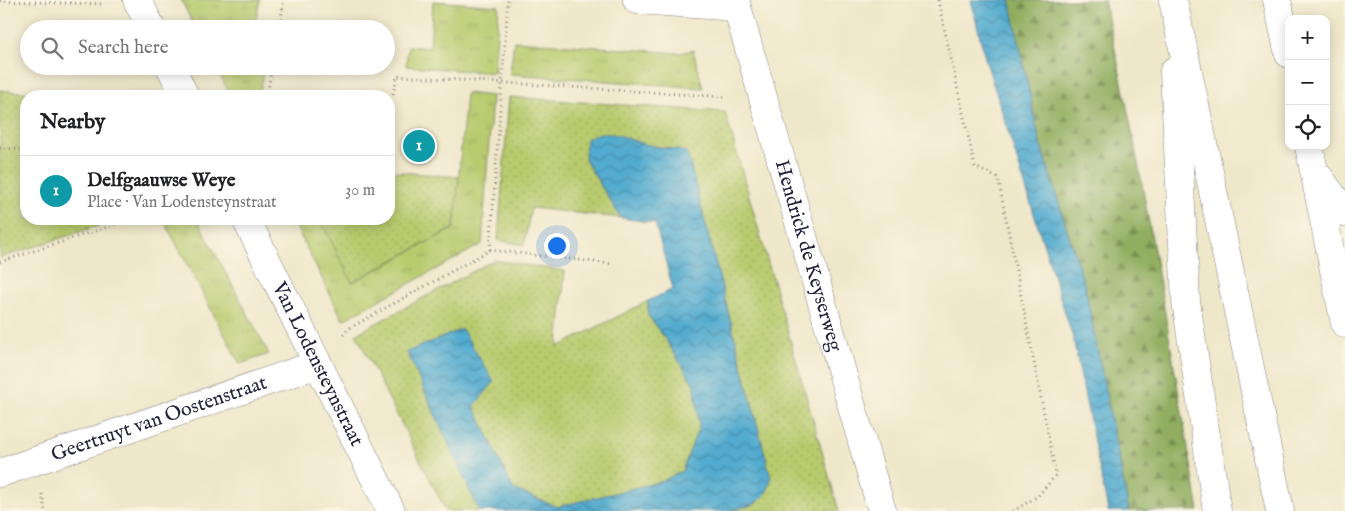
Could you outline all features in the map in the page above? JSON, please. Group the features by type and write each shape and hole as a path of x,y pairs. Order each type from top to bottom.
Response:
{"main road":[{"path":"637,0 736,3"},
{"path":"1172,0 1186,301 1218,511"},
{"path":"1172,0 1280,511"},
{"path":"1277,0 1285,36"},
{"name":"Hendrick de Keyserweg","path":"736,3 882,511"},
{"path":"174,75 182,90"},
{"path":"1311,158 1345,213"},
{"path":"1311,158 1345,324"},
{"name":"Van Lodensteynstraat","path":"249,225 391,511"},
{"name":"Geertruyt van Oostenstraat","path":"0,473 318,364"}],"path":[{"path":"281,20 284,0"},
{"path":"490,250 500,84 508,0"},
{"path":"938,0 974,166 998,178 1056,475 1038,496 1013,511"},
{"path":"0,1 143,11"},
{"path":"268,90 271,75"},
{"path":"394,90 396,76 500,84 763,98"},
{"path":"0,148 20,150"},
{"path":"0,262 113,225"},
{"path":"318,364 348,329 490,250 612,264"}],"green space":[{"path":"181,0 260,0 256,20 191,20"},
{"path":"1010,0 1104,0 1143,191 1199,511 1129,511 1085,287 1040,143"},
{"path":"433,1 499,6 494,73 406,66 408,46 430,48"},
{"path":"514,41 681,53 693,50 703,88 510,74"},
{"path":"220,75 263,75 260,90 228,90"},
{"path":"0,90 20,92 20,225 101,225 0,258"},
{"path":"466,93 492,96 482,244 343,320 295,225 323,225 353,282 454,228"},
{"path":"509,97 725,112 839,511 729,511 756,504 771,478 687,152 643,144 618,135 585,160 621,218 531,208 524,245 498,240"},
{"path":"395,172 459,177 454,228 352,282 323,225 395,225"},
{"path":"166,225 200,225 269,354 240,364"},
{"path":"494,260 565,271 558,347 648,301 648,315 695,386 699,427 682,471 663,481 557,507 513,489 474,406 407,352 479,511 446,511 356,334"}],"water":[{"path":"971,0 1010,0 1040,143 1085,287 1129,511 1108,511 1073,338 985,58"},
{"path":"600,133 618,135 643,144 687,152 771,478 766,493 751,505 729,511 479,511 407,352 462,329 494,382 474,406 513,489 557,507 663,481 682,471 699,427 695,386 648,315 648,301 673,289 655,223 621,218 585,159 586,139"}],"place":[{"name":"Delfgaauwse Weye","path":"419,146"}]}
